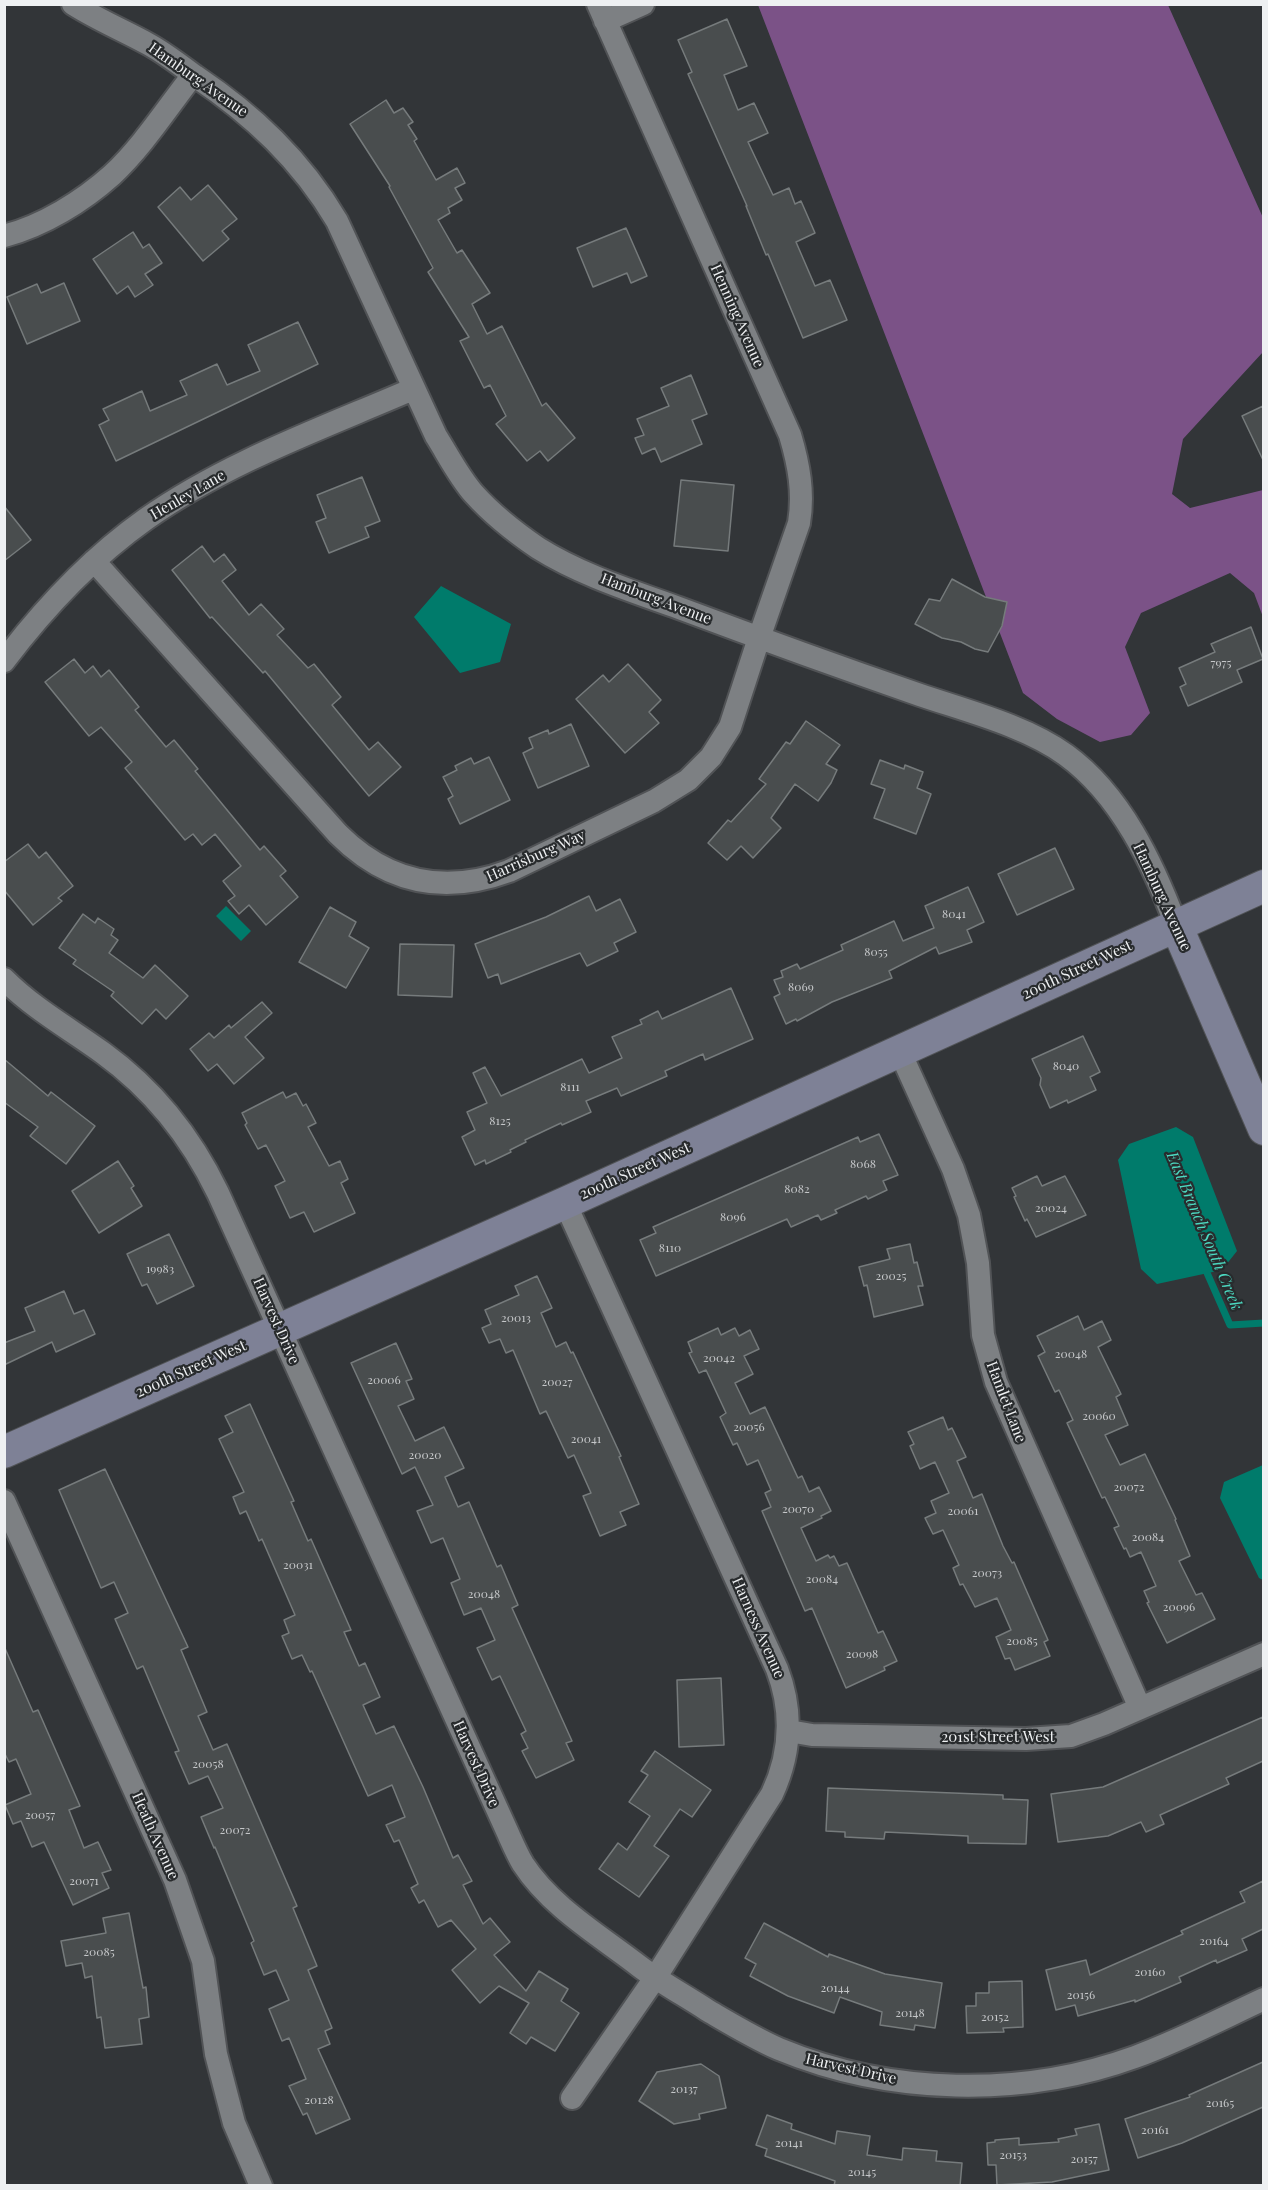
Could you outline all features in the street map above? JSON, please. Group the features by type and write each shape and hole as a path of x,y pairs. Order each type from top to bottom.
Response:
{"street":[{"name":"Hamburg Avenue","path":"73,4 149,45 222,94 270,134 321,194 352,252 436,436 474,494 537,548 566,564 620,586 759,638 1017,729 1066,755 1100,786 1122,816 1156,877 1263,1129"},
{"path":"602,13 643,4"},
{"name":"Henning Avenue","path":"602,13 790,435 798,460 802,505 799,523 759,638"},
{"path":"4,237 48,218 83,197 112,174 194,75"},
{"name":"Henley Lane","path":"4,661 45,610 94,561 147,518 247,460 413,389"},
{"name":"Harrisburg Way","path":"94,561 351,847 382,868 408,878 436,883 473,882 509,871 654,801 688,780 711,757 730,728 759,638"},
{"name":"200th Street West","path":"4,1452 565,1203 1263,886"},
{"name":"Harvest Drive","path":"4,979 54,1021 123,1068 142,1085 178,1125 206,1169 523,1864 553,1900 655,1978 754,2038 843,2070 882,2078 935,2085 1003,2084 1053,2079 1137,2056 1263,1999"},
{"name":"Hamlet Lane","path":"900,1052 953,1169 969,1215 978,1263 983,1335 996,1382 1140,1708"},
{"name":"Harness Avenue","path":"565,1203 777,1669 785,1692 789,1731 782,1773 772,1794 655,1978 572,2098"},
{"name":"Heath Avenue","path":"4,1501 175,1880 203,1961 216,2054 234,2122 261,2186"},
{"name":"201st Street West","path":"789,1731 812,1735 990,1739 1058,1738 1087,1731 1263,1654"}],"shaded area":[{"path":"758,5 1168,5 1264,220 1263,352 1183,439 1172,494 1190,508 1263,490 1263,617 1254,593 1230,573 1141,613 1125,647 1150,713 1131,735 1100,742 1057,719 1023,693"}],"water":[{"path":"441,586 511,624 500,662 460,673 414,617"},
{"path":"226,906 251,931 241,941 216,916"},
{"path":"1176,1127 1193,1137 1237,1251 1222,1270 1157,1284 1141,1269 1118,1160 1129,1144"},
{"path":"1263,1465 1263,1580 1259,1578 1220,1498 1224,1482"}],"building":[{"path":"727,19 747,66 724,75 738,110 754,103 768,133 748,142 773,195 789,188 795,204 801,201 815,233 796,242 815,286 830,280 847,320 803,338 688,74 692,72 678,40"},
{"path":"386,100 394,113 403,108 413,122 408,125 417,139 414,141 436,180 457,168 465,183 455,188 462,200 448,208 450,213 438,220 457,253 462,250 490,293 472,304 487,334 502,326 542,406 546,403 575,438 548,461 540,451 527,461 496,424 506,416 490,385 484,388 460,341 469,337 428,272 433,268 390,186 350,124"},
{"path":"208,185 237,219 222,231 229,239 203,261 158,207 180,187 191,200"},
{"path":"626,228 647,276 631,283 627,273 593,287 577,248"},
{"path":"133,232 143,248 149,244 162,263 145,274 153,285 135,297 128,286 117,294 93,259"},
{"path":"64,283 80,321 27,344 7,297 37,284 41,293"},
{"path":"298,322 318,364 116,461 99,425 109,420 103,409 142,391 150,411 187,395 180,381 217,364 227,385 260,371 248,345"},
{"path":"691,375 707,414 692,420 702,444 661,462 655,448 642,454 635,438 644,435 637,419 669,406 661,388"},
{"path":"1263,406 1263,460 1242,416"},
{"path":"362,477 380,521 365,527 369,537 329,553 316,522 326,518 317,495"},
{"path":"681,480 734,485 728,551 674,546"},
{"path":"4,506 31,540 4,561"},
{"path":"202,546 214,562 224,554 236,570 222,581 249,615 261,604 284,629 277,635 308,668 314,664 341,697 332,705 369,750 378,742 401,767 369,796 265,671 263,673 212,617 210,618 172,570"},
{"path":"952,579 985,597 1007,602 1002,626 988,652 942,638 915,624 929,599 940,601"},
{"path":"1251,627 1263,659 1237,670 1242,682 1188,706 1180,687 1186,684 1179,668 1215,652 1211,644"},
{"path":"74,659 85,673 93,666 101,677 109,670 139,707 135,710 166,747 174,740 198,769 195,771 260,850 264,846 286,871 280,876 298,897 266,925 249,905 239,914 228,901 235,896 223,881 241,866 215,834 202,845 193,834 185,840 125,768 132,762 101,727 89,736 45,682"},
{"path":"628,664 661,700 649,712 659,723 625,753 576,699 603,675 609,682"},
{"path":"806,721 840,745 826,764 837,770 831,783 818,801 795,784 771,818 781,828 753,858 741,846 727,860 708,843 728,820 731,822 766,784 759,779 786,742 790,744"},
{"path":"571,724 589,766 538,788 523,753 533,748 529,738 548,730 549,734"},
{"path":"489,757 510,800 460,824 448,799 453,796 443,777 457,770 455,766 471,758 474,764"},
{"path":"880,760 904,769 905,765 923,772 917,788 931,794 916,834 874,818 885,789 871,784"},
{"path":"28,844 39,858 46,852 73,886 58,898 62,901 33,925 4,890 4,862"},
{"path":"1055,848 1074,889 1017,915 998,874"},
{"path":"968,887 984,922 967,930 972,942 939,954 936,947 889,971 892,978 832,1002 797,1021 796,1019 786,1024 774,997 780,994 774,980 783,977 781,971 797,964 800,969 843,950 841,945 894,921 903,941 934,928 925,906"},
{"path":"589,896 596,911 620,899 636,932 614,943 618,951 587,966 580,953 501,984 498,974 488,978 475,944 546,917"},
{"path":"330,907 356,922 349,936 369,948 346,988 299,962"},
{"path":"83,914 95,923 98,918 114,929 111,935 118,940 109,953 143,978 155,965 188,996 166,1019 156,1009 142,1024 111,996 114,992 73,964 76,960 59,948"},
{"path":"400,944 454,945 452,997 398,995"},
{"path":"731,988 753,1039 705,1060 703,1054 665,1071 667,1076 621,1096 617,1088 586,1101 591,1112 525,1140 526,1142 510,1150 511,1152 486,1164 485,1160 475,1165 462,1137 475,1130 467,1112 487,1103 473,1073 485,1067 501,1096 582,1059 589,1073 622,1058 612,1037 642,1024 640,1020 658,1011 662,1019"},
{"path":"262,1002 272,1013 245,1037 264,1058 234,1084 217,1064 208,1071 190,1049 209,1033 214,1038 229,1025 231,1028"},
{"path":"1083,1036 1100,1072 1090,1077 1096,1090 1068,1103 1067,1100 1050,1108 1040,1085 1041,1078 1032,1059"},
{"path":"4,1059 48,1096 51,1092 95,1126 66,1164 30,1136 38,1127 4,1102"},
{"path":"283,1092 286,1098 296,1093 303,1106 306,1104 316,1123 308,1127 329,1166 340,1161 348,1179 341,1183 355,1213 314,1232 304,1212 290,1218 275,1186 285,1181 266,1145 258,1149 245,1125 247,1123 242,1113"},
{"path":"879,1134 898,1175 883,1181 887,1190 868,1199 866,1196 835,1210 837,1213 821,1220 818,1215 791,1227 787,1219 656,1276 640,1240 656,1233 653,1227 858,1137 860,1142"},
{"path":"118,1161 134,1186 131,1188 142,1206 99,1233 72,1191"},
{"path":"1037,1176 1042,1186 1065,1176 1086,1215 1036,1237 1027,1219 1025,1221 1012,1188"},
{"path":"169,1234 194,1286 157,1304 147,1284 142,1286 127,1254"},
{"path":"910,1244 923,1286 918,1286 923,1305 874,1317 867,1285 864,1286 859,1267 890,1259 887,1249"},
{"path":"537,1276 552,1308 541,1313 556,1347 566,1342 571,1353 573,1352 621,1456 619,1457 639,1504 620,1512 626,1525 600,1536 583,1496 591,1493 574,1455 568,1458 546,1411 540,1414 513,1350 506,1353 500,1339 489,1343 482,1328 491,1324 485,1310 519,1295 515,1286"},
{"path":"64,1291 74,1314 84,1310 95,1334 56,1352 52,1342 4,1365 4,1343 35,1331 25,1308"},
{"path":"1078,1316 1084,1330 1102,1321 1111,1340 1098,1347 1121,1394 1116,1397 1128,1425 1105,1435 1120,1465 1145,1454 1176,1519 1190,1556 1179,1561 1196,1595 1202,1593 1215,1619 1167,1643 1147,1603 1149,1602 1144,1591 1156,1586 1141,1552 1130,1557 1126,1548 1124,1549 1114,1528 1119,1526 1105,1497 1102,1498 1067,1423 1073,1420 1059,1390 1055,1392 1038,1356 1045,1352 1037,1336"},
{"path":"718,1328 721,1335 735,1328 739,1336 750,1330 759,1349 744,1356 753,1374 735,1383 750,1414 765,1407 798,1478 802,1476 809,1492 819,1487 831,1511 801,1528 816,1561 828,1555 830,1558 834,1556 839,1566 847,1563 878,1633 883,1631 897,1661 884,1667 885,1670 846,1688 812,1608 805,1611 762,1511 771,1507 765,1493 771,1490 758,1460 747,1465 737,1443 733,1445 720,1417 726,1413 706,1370 699,1373 689,1353 692,1352 688,1342"},
{"path":"396,1343 412,1379 406,1381 414,1399 398,1406 415,1441 444,1427 464,1468 445,1477 458,1507 469,1502 497,1567 501,1565 518,1605 512,1608 572,1741 566,1743 574,1760 536,1778 522,1751 528,1748 521,1734 526,1731 500,1676 492,1680 477,1648 495,1640 481,1608 464,1615 451,1583 460,1579 443,1538 431,1543 417,1511 433,1505 415,1467 402,1474 351,1363"},
{"path":"250,1404 294,1501 291,1502 308,1541 311,1539 351,1630 344,1632 359,1666 365,1663 380,1697 363,1705 376,1734 394,1726 453,1858 458,1855 472,1881 463,1885 483,1924 490,1918 510,1942 494,1955 526,1991 539,1971 568,1989 561,2001 579,2013 555,2051 531,2037 526,2044 510,2033 529,2003 499,1986 480,2003 452,1970 476,1949 451,1920 438,1927 424,1900 419,1903 411,1888 418,1884 399,1840 394,1842 386,1825 405,1817 392,1785 368,1796 312,1671 310,1672 302,1655 292,1659 282,1636 289,1633 284,1620 295,1615 262,1539 259,1541 246,1511 240,1514 233,1497 244,1492 219,1439 233,1432 225,1416"},
{"path":"943,1417 948,1430 952,1428 966,1457 957,1461 973,1498 982,1494 1003,1546 1012,1563 1014,1562 1048,1640 1044,1642 1050,1656 1015,1670 1010,1658 1005,1659 996,1637 1011,1630 997,1598 975,1607 963,1584 960,1585 953,1568 959,1565 943,1530 933,1534 925,1518 936,1513 931,1501 949,1493 935,1462 920,1469 910,1446 914,1444 908,1432"},
{"path":"105,1469 188,1647 181,1650 207,1712 198,1716 213,1750 227,1744 297,1906 293,1908 317,1966 308,1970 332,2028 325,2031 330,2044 318,2049 350,2119 316,2134 307,2113 303,2115 289,2086 306,2079 289,2038 282,2041 269,2009 289,2000 276,1970 264,1975 251,1943 254,1941 201,1817 223,1808 208,1776 189,1784 175,1752 179,1751 143,1666 137,1669 115,1619 128,1613 114,1582 101,1588 59,1490"},
{"path":"4,1646 33,1712 38,1710 80,1806 69,1810 84,1848 98,1842 111,1870 102,1873 109,1888 73,1905 44,1842 32,1847 21,1821 13,1824 5,1805 31,1794 16,1759 9,1762 4,1752"},
{"path":"721,1678 724,1745 679,1747 677,1680"},
{"path":"1263,1717 1263,1761 1226,1778 1229,1784 1160,1815 1164,1824 1146,1832 1141,1822 1108,1836 1058,1842 1051,1794 1103,1787"},
{"path":"655,1751 711,1790 692,1817 680,1809 654,1846 669,1856 639,1897 599,1869 618,1843 627,1850 650,1816 629,1802 648,1775 641,1771"},
{"path":"828,1788 1003,1795 1003,1799 1028,1800 1026,1844 968,1843 968,1836 885,1832 884,1839 845,1837 845,1832 826,1831"},
{"path":"1263,1881 1263,1929 1242,1939 1247,1950 1217,1963 1216,1960 1179,1977 1181,1982 1135,2002 1135,2000 1078,2016 1075,2005 1056,2010 1046,1970 1086,1960 1090,1975 1183,1934 1181,1931 1245,1902 1240,1892"},
{"path":"129,1913 143,1988 146,1987 149,2017 139,2019 142,2044 105,2048 101,2017 97,2018 92,1976 85,1978 82,1963 66,1966 61,1941 106,1933 103,1918"},
{"path":"764,1923 828,1957 829,1954 885,1974 942,1983 935,2028 915,2025 914,2030 880,2025 882,2012 840,1997 834,2013 788,1996 750,1976 756,1964 745,1958"},
{"path":"1022,1981 1023,2027 1003,2028 1004,2032 967,2033 966,2006 976,2006 976,1993 989,1993 989,1982"},
{"path":"1263,2062 1263,2107 1182,2143 1138,2158 1125,2119 1190,2097 1189,2095"},
{"path":"701,2064 719,2076 726,2108 699,2114 700,2119 674,2124 639,2101 657,2072"},
{"path":"767,2115 792,2124 791,2129 835,2144 837,2131 870,2136 867,2155 902,2160 903,2148 937,2151 936,2161 962,2163 960,2186 834,2186 835,2181 765,2156 767,2149 756,2145"},
{"path":"1099,2124 1109,2170 1052,2182 997,2185 996,2165 988,2165 987,2143 1019,2138 1019,2145 1059,2142 1058,2139 1077,2135 1075,2129"}],"waterway":[{"name":"East Branch South Creek","path":"1204,1266 1230,1325 1264,1323"}]}
